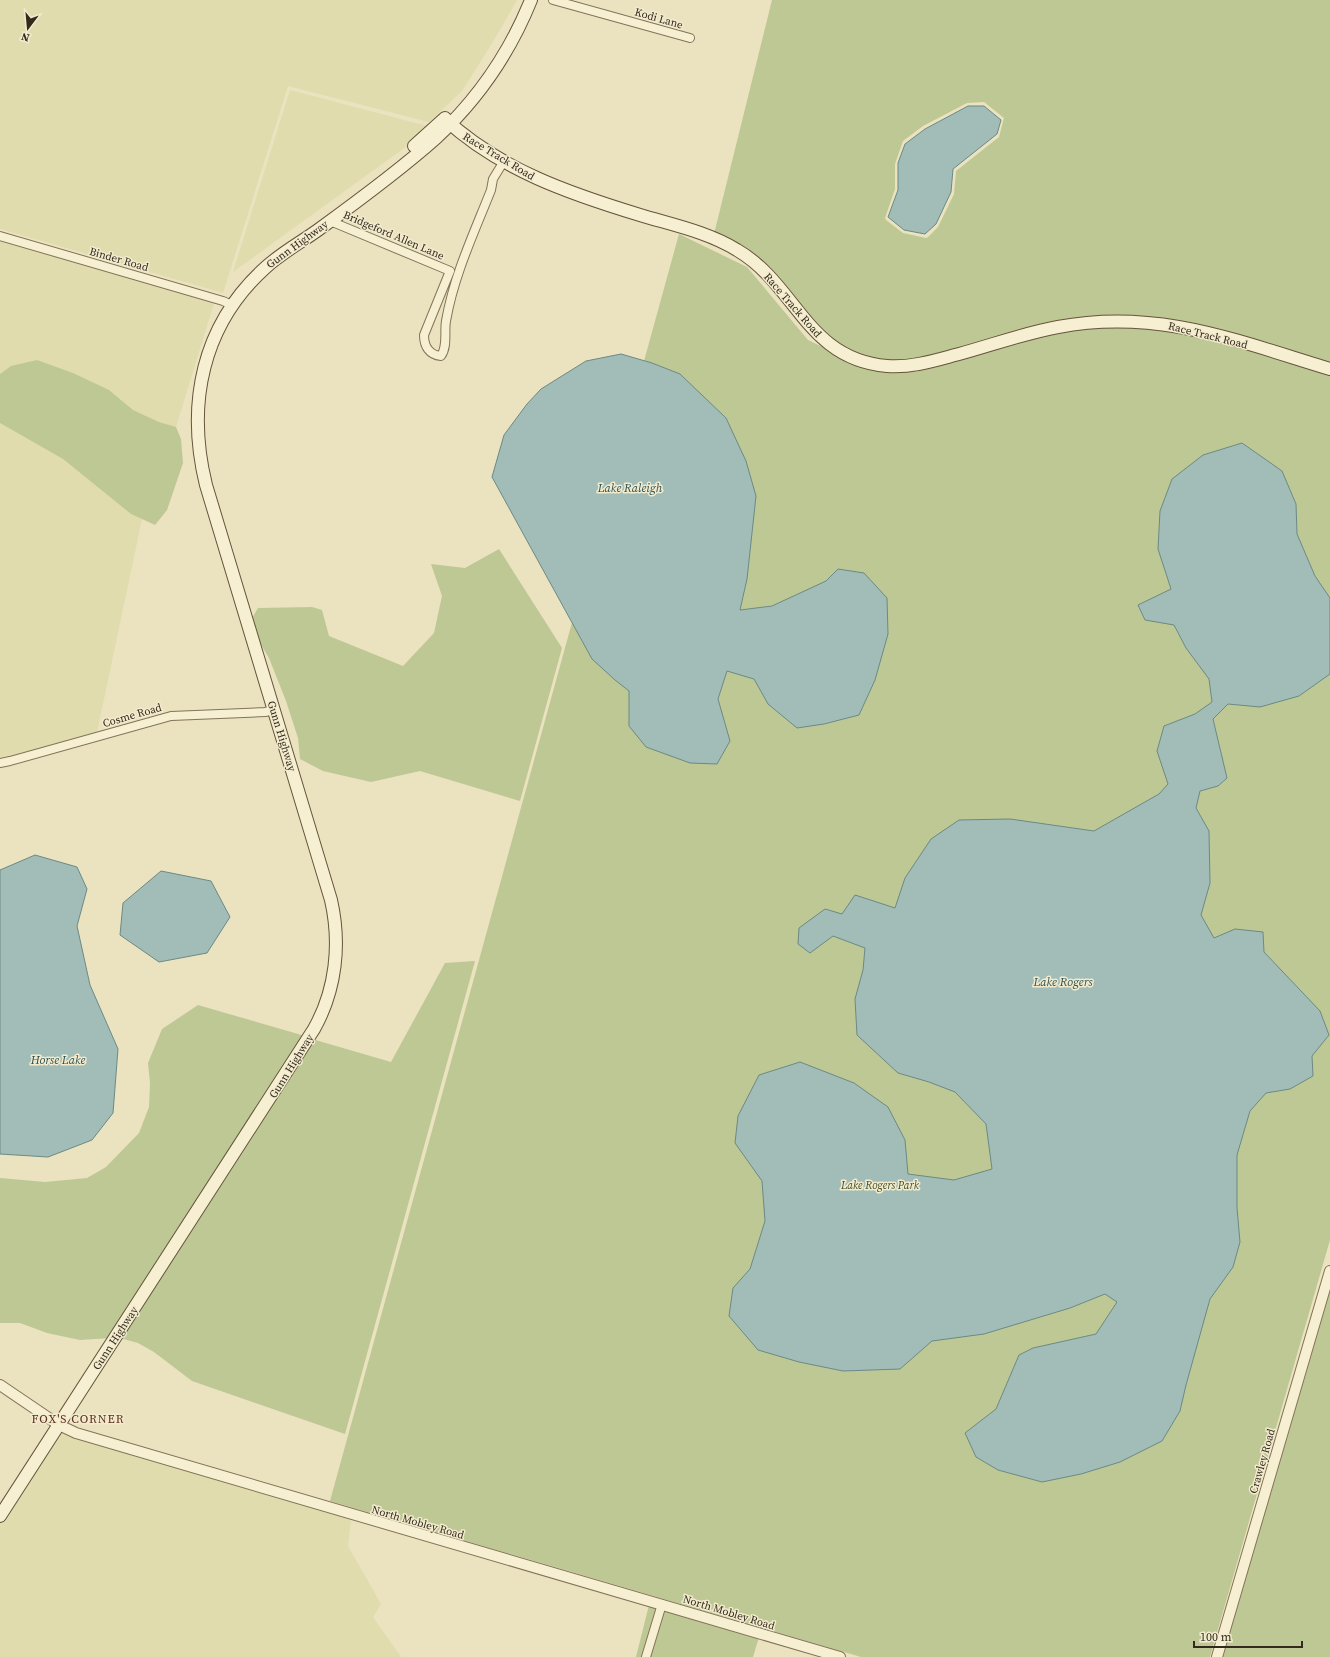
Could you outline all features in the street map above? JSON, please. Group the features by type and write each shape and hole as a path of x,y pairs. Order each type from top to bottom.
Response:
{"main road":[{"path":"281,254 303,234 447,121 488,64 508,30 523,0"},
{"name":"Gunn Highway","path":"0,1516 310,1035 329,994 334,972 336,930 333,909 311,830 206,485 198,448 198,407 203,370 217,333 232,306 256,276 281,254 330,221 410,160 447,121 473,98 500,60 516,33 531,0"},
{"name":"Race Track Road","path":"447,121 478,145 533,177 567,192 702,234 730,246 750,258 768,274 819,336 844,353 875,364 899,366 926,362 1059,327 1092,322 1124,321 1158,323 1192,329 1330,369"}],"street":[{"name":"Kodi Lane","path":"553,0 690,38"},
{"name":"Bridgeford Allen Lane","path":"330,221 450,271 424,335 424,344 431,353 435,356 441,356 444,352 446,322 450,301 462,260 491,190 494,179 504,161"},
{"name":"Binder Road","path":"0,236 223,301 232,306"},
{"name":"Cosme Road","path":"0,763 171,716 265,712 274,710"},
{"name":"Crawley Road","path":"1217,1657 1330,1271"},
{"name":"North Mobley Road","path":"0,1385 59,1425 76,1433 840,1657"},
{"path":"646,1657 662,1604"}],"shaded area":[{"path":"0,0 517,0 462,91 429,122 288,86 223,293 0,229"},
{"path":"290,90 427,126 414,141 233,272"},
{"path":"0,240 214,303 176,427 159,422 133,410 109,390 11,366 0,374"},
{"path":"0,423 63,459 131,514 142,519 97,732 0,759"},
{"path":"60,1431 351,1519 348,1546 381,1604 373,1617 401,1657 0,1657 0,1523"}],"green space":[{"path":"772,0 1330,0 1330,365 1142,317 899,362 865,357 829,339 777,279 714,234","holes":["984,102 1004,118 999,137 956,171 954,194 938,227 928,237 926,238 903,233 886,220 885,218 895,189 895,164 903,141 923,126 967,103"]},
{"name":"Lake Rogers Park","path":"679,234 747,267 808,340 866,368 916,372 1050,333 1119,324 1188,331 1330,376 1330,1240 1210,1657 861,1657 330,1501"},
{"path":"37,360 73,373 109,390 133,410 159,422 176,427 181,439 183,463 167,510 155,525 131,514 63,459 0,423 0,374 11,366"},
{"path":"499,549 562,648 520,801 420,771 371,782 323,771 300,759 298,738 286,701 269,658 256,636 251,620 258,608 312,607 322,610 329,636 403,666 434,633 442,596 431,564 465,568"},
{"path":"475,961 345,1434 192,1381 154,1352 138,1343 120,1338 312,1039 391,1062 445,963"},
{"path":"198,1005 305,1036 111,1338 80,1340 47,1333 20,1323 0,1323 0,1178 45,1182 87,1178 106,1167 139,1133 149,1107 150,1083 148,1063 162,1029"},
{"path":"1330,1284 1330,1657 1221,1657"},
{"path":"649,1605 657,1607 643,1657 636,1657"},
{"path":"664,1609 759,1637 753,1657 650,1657"}],"water":[{"path":"968,106 984,106 1001,120 997,134 953,169 951,192 936,224 925,234 904,230 888,217 898,190 898,163 905,144 925,129"},
{"name":"Lake Raleigh","path":"621,354 652,363 680,374 726,418 746,461 756,496 747,579 740,610 772,606 826,581 838,569 864,573 887,598 888,634 875,680 859,715 824,724 797,728 768,704 754,679 727,671 718,699 730,741 717,764 690,763 646,747 629,726 629,691 592,659 492,477 504,435 527,404 541,389 586,361"},
{"name":"Lake Rogers","path":"1242,443 1282,471 1296,504 1297,534 1315,576 1330,598 1330,674 1299,696 1260,707 1228,704 1213,719 1227,778 1218,786 1200,791 1196,808 1209,831 1210,883 1201,915 1214,938 1235,929 1263,932 1264,952 1320,1011 1329,1035 1312,1056 1313,1076 1290,1089 1266,1093 1250,1111 1237,1155 1237,1208 1240,1242 1233,1267 1210,1299 1180,1411 1162,1441 1120,1462 1081,1474 1042,1482 998,1470 976,1457 965,1433 996,1409 1019,1355 1033,1348 1096,1334 1117,1302 1105,1294 1070,1308 984,1334 932,1341 900,1369 843,1371 799,1362 758,1350 729,1316 733,1288 750,1269 765,1221 762,1181 735,1143 738,1116 759,1075 800,1062 854,1083 888,1107 905,1140 908,1174 954,1180 992,1169 986,1124 955,1092 929,1082 898,1073 857,1035 855,999 863,970 865,948 833,936 810,953 798,944 799,928 825,909 842,914 855,895 895,908 905,878 931,839 959,820 1010,819 1094,831 1159,794 1168,784 1157,751 1164,726 1195,714 1212,702 1209,679 1186,648 1174,625 1145,620 1138,605 1171,589 1158,549 1160,511 1172,479 1203,455"},
{"name":"Horse Lake","path":"35,855 77,867 87,889 77,926 90,985 118,1049 113,1113 92,1140 48,1157 0,1154 0,870"},
{"path":"161,871 211,881 230,917 207,953 159,962 120,935 123,903"}],"district":[{"name":"FOX'S CORNER","path":"78,1419"}]}
